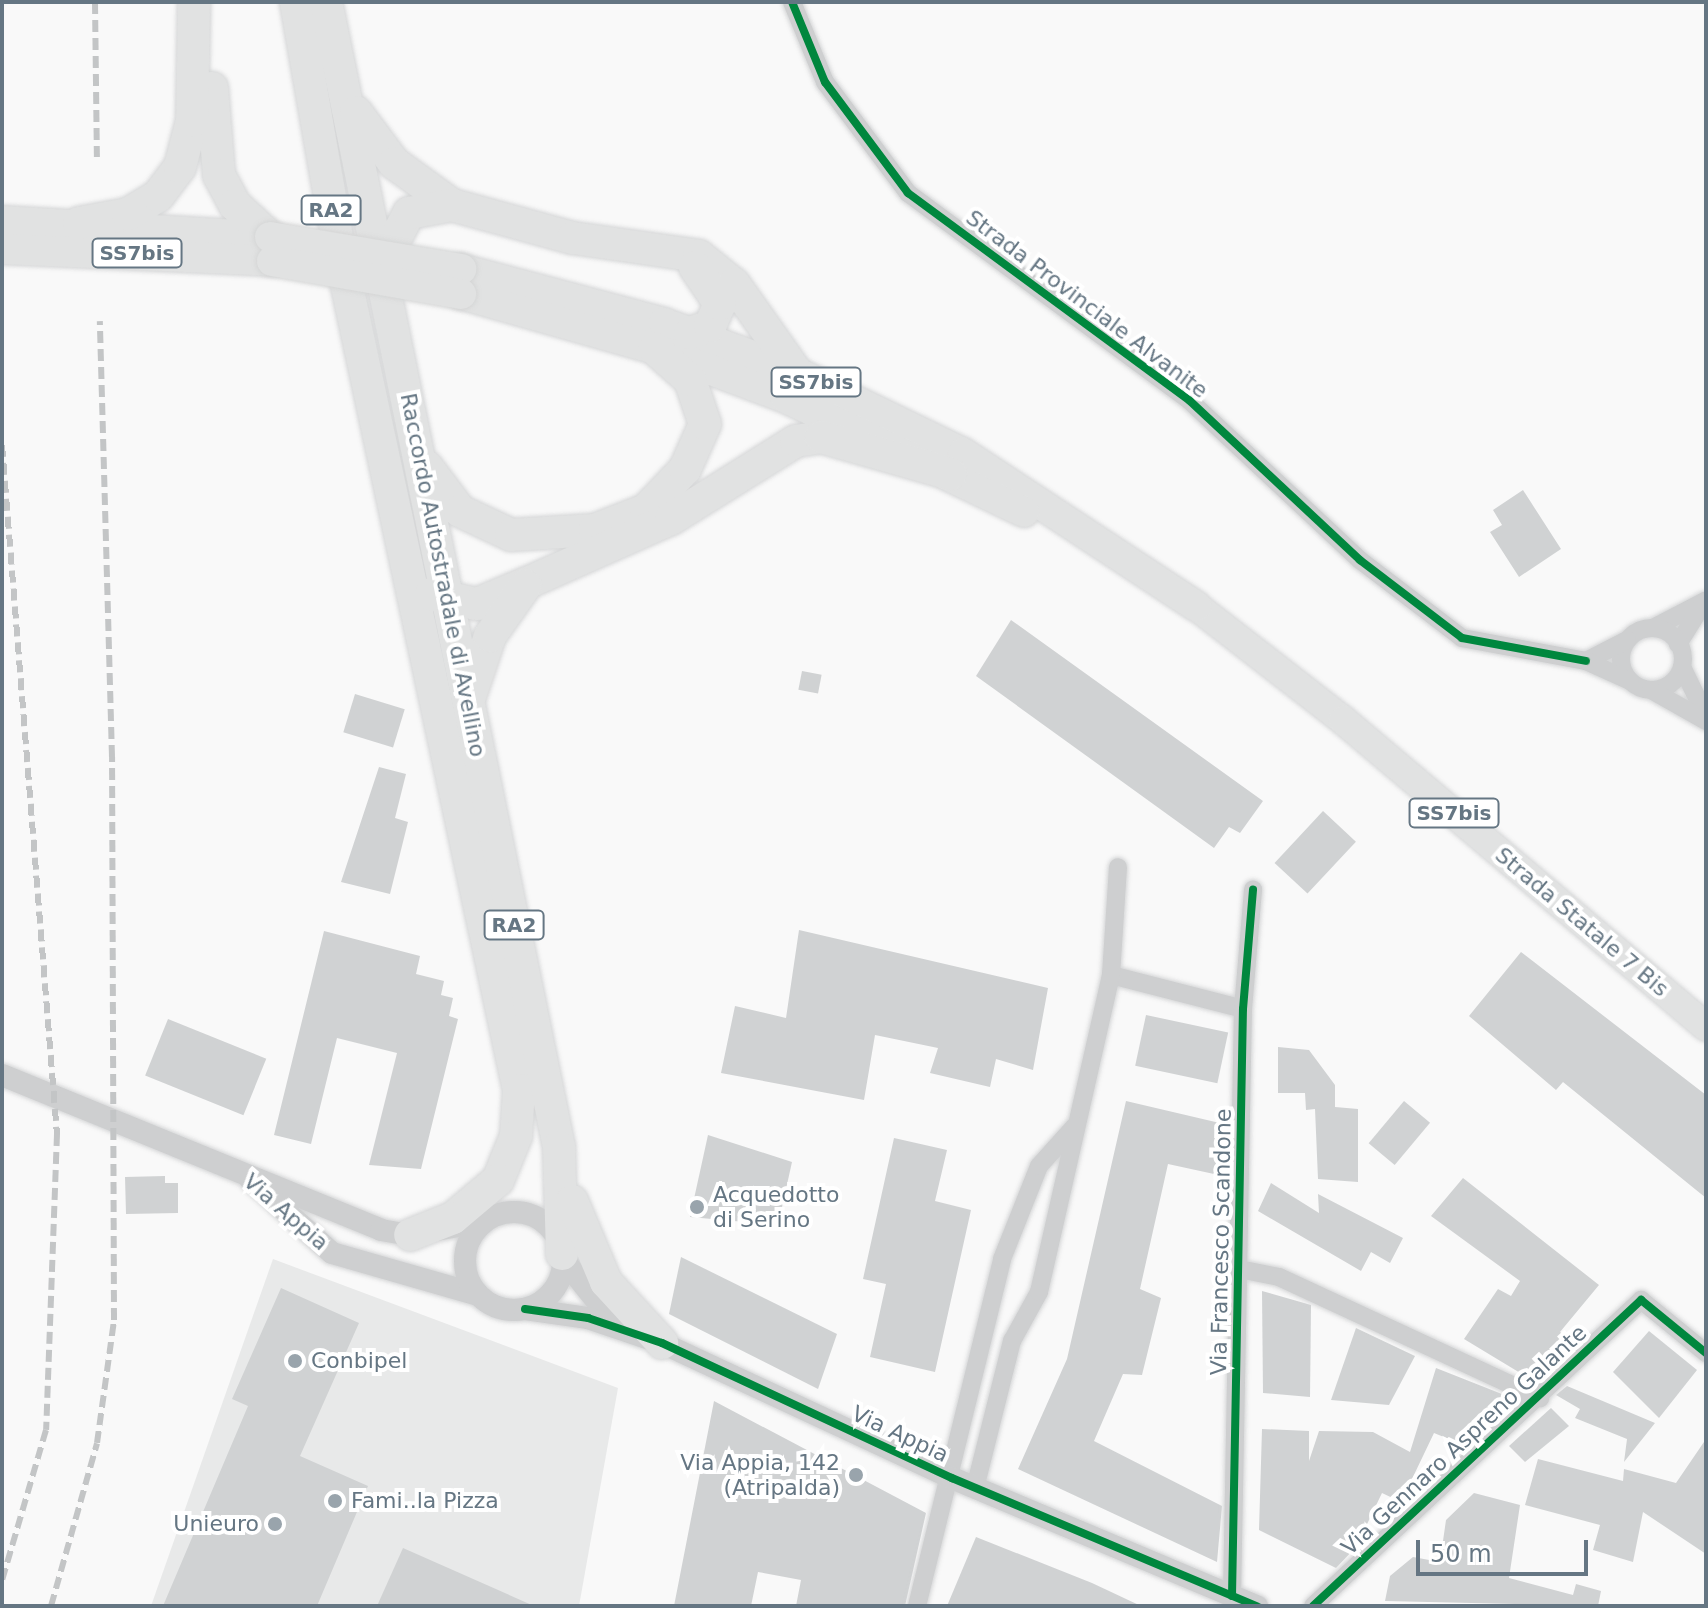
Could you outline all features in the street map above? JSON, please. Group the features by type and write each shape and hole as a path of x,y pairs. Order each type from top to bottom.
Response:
{"highway":[{"path":"79,223 128,214 158,196 180,167 192,121 194,2"},
{"path":"213,2 219,175 235,205 271,249"},
{"name":"Raccordo Autostradale di Avellino","path":"296,2 358,342 519,1090"},
{"name":"Raccordo Autostradale di Avellino","path":"326,2 450,601 565,1187"},
{"path":"343,84 372,140 452,205 506,224 699,256 734,284 796,372"},
{"path":"381,266 409,213 452,205"},
{"name":"SS7bis","path":"2,221 79,223 271,249 461,282 690,333 796,372 1196,606"},
{"name":"SS7bis","path":"2,249 271,249"},
{"path":"672,252 708,278 720,304 710,326 690,333"},
{"name":"SS7bis","path":"461,282 655,349 957,464"},
{"path":"358,342 378,384 422,584 450,601 477,604 671,519 796,441 821,437 957,464"},
{"path":"417,450 447,499 493,530 547,537 613,525 673,485 703,437 700,396 655,349"},
{"path":"468,702 490,636 527,583"},
{"path":"488,1219 528,1149 529,1119 519,1090"},
{"path":"410,1235 453,1218 498,1180 516,1136 519,1090"},
{"path":"562,1256 565,1187"},
{"path":"565,1187 606,1282 662,1343"}],"main road":[{"name":"Strada Statale 7 Bis","path":"1196,606 1343,720 1706,1027"}],"street":[{"name":"Strada Provinciale Alvanite","path":"792,2 825,82 908,193 1190,401 1360,560 1462,638 1586,661 1630,681"},
{"path":"1586,661 1706,601"},
{"path":"1706,601 1678,644 1682,667 1706,719"},
{"path":"1653,628 1678,644"},
{"path":"1627,640 1621,657 1630,681 1706,719"},
{"path":"1651,690 1670,684 1682,667"},
{"path":"975,1488 1016,1329 1039,1292 1111,975 1118,867"},
{"name":"Via Francesco Scandone","path":"1232,1596 1243,1009 1253,889"},
{"path":"1111,975 1243,1009"},
{"name":"Via Appia","path":"2,1075 234,1166 381,1230 410,1235 488,1219 534,1216 619,1328"},
{"path":"917,1606 952,1478 986,1325 1039,1166 1077,1124"},
{"name":"Via Appia","path":"234,1166 332,1253 478,1295 503,1309 525,1309 619,1328 662,1343 952,1478 1257,1606"},
{"path":"478,1295 464,1265 473,1233 488,1219"},
{"path":"525,1309 549,1295 562,1256"},
{"path":"1239,1269 1279,1277 1540,1398"},
{"name":"Via Gennaro Aspreno Galante","path":"1313,1606 1540,1398 1641,1300 1706,1353"},
{"path":"986,1325 1016,1329"}],"shaded area":[{"path":"273,1259 618,1388 579,1606 151,1606"}],"building":[{"path":"1523,490 1561,549 1519,577 1490,532 1502,525 1493,510"},
{"path":"1011,620 1263,801 1240,833 1229,827 1214,848 976,676"},
{"path":"802,671 822,675 818,693 798,690"},
{"path":"355,694 405,709 393,747 343,732"},
{"path":"379,767 406,774 395,818 408,822 390,894 341,882"},
{"path":"1323,811 1356,842 1307,894 1275,863"},
{"path":"799,930 1048,988 1033,1070 996,1059 990,1087 930,1073 938,1048 875,1035 864,1100 721,1073 735,1006 786,1018"},
{"path":"324,931 420,956 416,974 444,981 441,995 453,998 449,1016 458,1019 421,1169 369,1165 397,1053 337,1038 311,1144 274,1135"},
{"path":"1521,952 1706,1095 1706,1198 1563,1082 1556,1090 1469,1016"},
{"path":"1146,1015 1228,1032 1217,1083 1135,1066"},
{"path":"168,1019 266,1059 243,1115 145,1076"},
{"path":"1278,1047 1309,1050 1335,1085 1335,1107 1358,1109 1358,1182 1318,1179 1315,1109 1306,1110 1305,1093 1278,1093"},
{"path":"1126,1101 1224,1124 1214,1174 1168,1164 1140,1289 1161,1298 1142,1375 1123,1374 1094,1441 1222,1506 1217,1562 1018,1469 1067,1359"},
{"path":"1404,1101 1430,1123 1395,1165 1369,1143"},
{"path":"708,1135 792,1162 778,1225 690,1217"},
{"path":"894,1138 947,1150 935,1201 971,1210 935,1372 870,1357 886,1284 863,1279"},
{"path":"165,1176 165,1183 178,1183 178,1213 126,1214 125,1177"},
{"path":"1463,1178 1599,1285 1560,1332 1567,1337 1535,1382 1464,1339 1498,1289 1511,1296 1520,1281 1431,1216"},
{"path":"1271,1183 1319,1213 1318,1194 1403,1238 1390,1263 1371,1252 1361,1271 1258,1211"},
{"path":"681,1257 837,1334 818,1389 669,1314"},
{"name":"Unieuro","path":"281,1288 359,1323 300,1456 368,1486 317,1606 163,1606 248,1406 232,1399"},
{"path":"1262,1291 1311,1305 1310,1397 1263,1393"},
{"path":"1356,1328 1415,1356 1389,1405 1331,1400"},
{"path":"1649,1331 1697,1370 1659,1418 1613,1372"},
{"path":"1436,1368 1512,1398 1466,1446 1434,1433 1401,1502 1382,1493 1356,1547 1336,1568 1259,1530 1262,1429 1309,1431 1309,1461 1319,1431 1373,1432 1410,1452"},
{"path":"1567,1386 1655,1423 1624,1462 1627,1439 1575,1418 1580,1409 1556,1395"},
{"path":"714,1401 926,1513 905,1606 796,1606 801,1580 758,1572 751,1606 674,1606"},
{"path":"1551,1408 1569,1426 1525,1462 1509,1446"},
{"path":"1706,1439 1706,1554 1643,1512 1633,1562 1593,1550 1600,1525 1525,1505 1538,1459 1623,1481 1624,1469 1676,1483"},
{"path":"1474,1493 1520,1505 1509,1578 1573,1595 1576,1584 1601,1591 1598,1606 1385,1601 1390,1576 1413,1557 1440,1562 1446,1520"},
{"path":"976,1537 1092,1583 1141,1606 947,1606"},
{"path":"403,1548 534,1606 377,1606"}],"railway":[{"path":"95,2 97,157"},
{"path":"51,1606 97,1443 114,1320 112,757 100,321"},
{"path":"2,445 57,1134 46,1430 2,1580"}],"cycle path":[{"path":"792,2 825,82 908,193 1190,401 1360,560 1462,638 1586,661"},
{"path":"1232,1596 1243,1009 1253,889"},
{"path":"1313,1606 1641,1300 1706,1353"},
{"path":"525,1309 588,1318 662,1343 952,1478 1257,1606"}],"place":[{"name":"Acquedotto di Serino","path":"697,1207"},
{"name":"Conbipel","path":"295,1361"},
{"name":"Via Appia, 142 (Atripalda)","path":"856,1475"},
{"name":"Fami..la Pizza","path":"335,1501"},
{"name":"Unieuro","path":"275,1524"}]}
